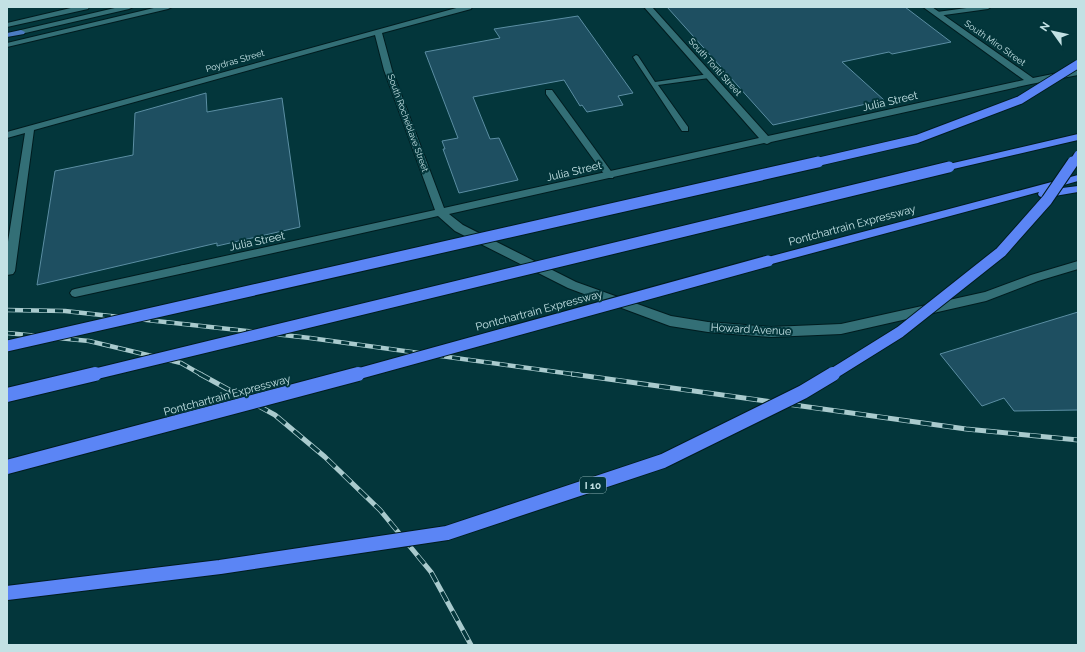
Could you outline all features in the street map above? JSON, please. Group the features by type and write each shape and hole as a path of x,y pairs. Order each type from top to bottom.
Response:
{"highway":[{"path":"7,346 917,139 1020,100 1078,64"},
{"path":"7,395 1078,137"},
{"name":"I 10","path":"7,593 220,567 447,533 663,461 804,392 900,332 1001,252 1047,200 1078,155"},
{"name":"Pontchartrain Expressway","path":"7,467 376,369 1078,178"},
{"path":"985,203 1078,189"}],"main road":[{"path":"7,35 20,32"}],"street":[{"path":"7,25 86,7"},
{"path":"20,32 128,7"},
{"path":"7,45 168,7"},
{"name":"Poydras Street","path":"7,135 468,7"},
{"name":"South Tonti Street","path":"648,7 767,141"},
{"name":"South Miro Street","path":"927,7 1031,81"},
{"name":"South Rocheblave Street","path":"378,31 388,70 441,213"},
{"name":"Julia Street","path":"184,269 610,176 1031,81 1078,72"},
{"path":"9,271 30,128"},
{"name":"Howard Avenue","path":"441,213 459,228 572,285 670,321 708,327 771,332 841,329 986,296 1035,278 1078,265"}],"lane":[{"path":"937,14 988,7"},
{"path":"636,57 685,129"},
{"path":"653,84 709,76"},
{"path":"549,92 610,176"},
{"name":"Julia Street","path":"75,293 184,269"}],"building":[{"path":"667,7 905,7 951,42 892,54 889,52 842,62 884,100 773,125"},
{"path":"578,16 633,93 618,96 623,105 587,112 582,105 580,106 564,80 473,97 490,139 499,138 518,180 459,193 443,149 445,149 442,141 458,138 425,52 500,38 494,29"},
{"path":"206,93 207,112 282,98 300,227 217,246 217,243 37,285 55,171 133,155 135,113"},
{"path":"1078,312 1078,410 1014,411 1004,398 982,406 940,354"}],"railway":[{"path":"7,310 65,311 310,338 579,375"},
{"path":"7,333 89,341 181,363 202,375"},
{"path":"200,374 275,415 325,457 380,510 431,572 471,645"},
{"path":"572,374 966,429 1078,440"}]}
